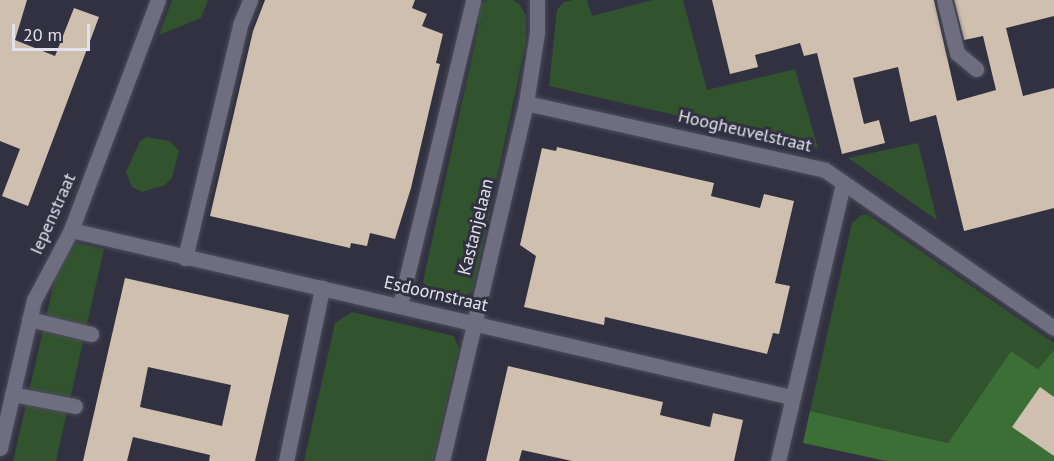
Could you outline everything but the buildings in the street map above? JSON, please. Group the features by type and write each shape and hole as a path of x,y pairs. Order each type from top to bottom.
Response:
{"street":[{"name":"Iepenstraat","path":"0,448 7,402 34,300 71,230 158,0"},
{"path":"185,258 240,25 250,0"},
{"path":"400,305 473,0"},
{"name":"Kastanjelaan","path":"442,461 472,322 526,103 537,33 537,0"},
{"path":"944,0 957,53 976,69"},
{"name":"Hoogheuvelstraat","path":"526,103 825,170 1054,328"},
{"path":"778,461 791,397 843,183"},
{"name":"Esdoornstraat","path":"71,230 791,397"},
{"path":"286,461 322,288"},
{"path":"29,319 91,334"},
{"path":"7,402 75,406"}],"green space":[{"path":"172,0 208,0 201,18 159,35"},
{"path":"486,0 513,0 519,4 526,15 526,42 473,290 462,300 430,292 423,282 479,24 473,23 475,9"},
{"path":"587,0 592,16 652,0 683,0 707,90 795,69 818,148 549,86 557,10 564,2"},
{"path":"147,137 170,141 179,151 172,178 165,185 142,192 132,187 126,172 140,141"},
{"path":"918,143 937,220 848,158"},
{"path":"867,214 1054,343 1054,350 1039,369 1011,351 948,443 810,411 852,223 861,215"},
{"path":"78,243 104,249 56,461 13,461 55,278 68,246"},
{"path":"352,312 454,336 459,349 433,461 304,461 335,323"},
{"path":"1054,350 1054,461 886,461 803,443 810,411 948,443 1011,351 1038,369"}]}
